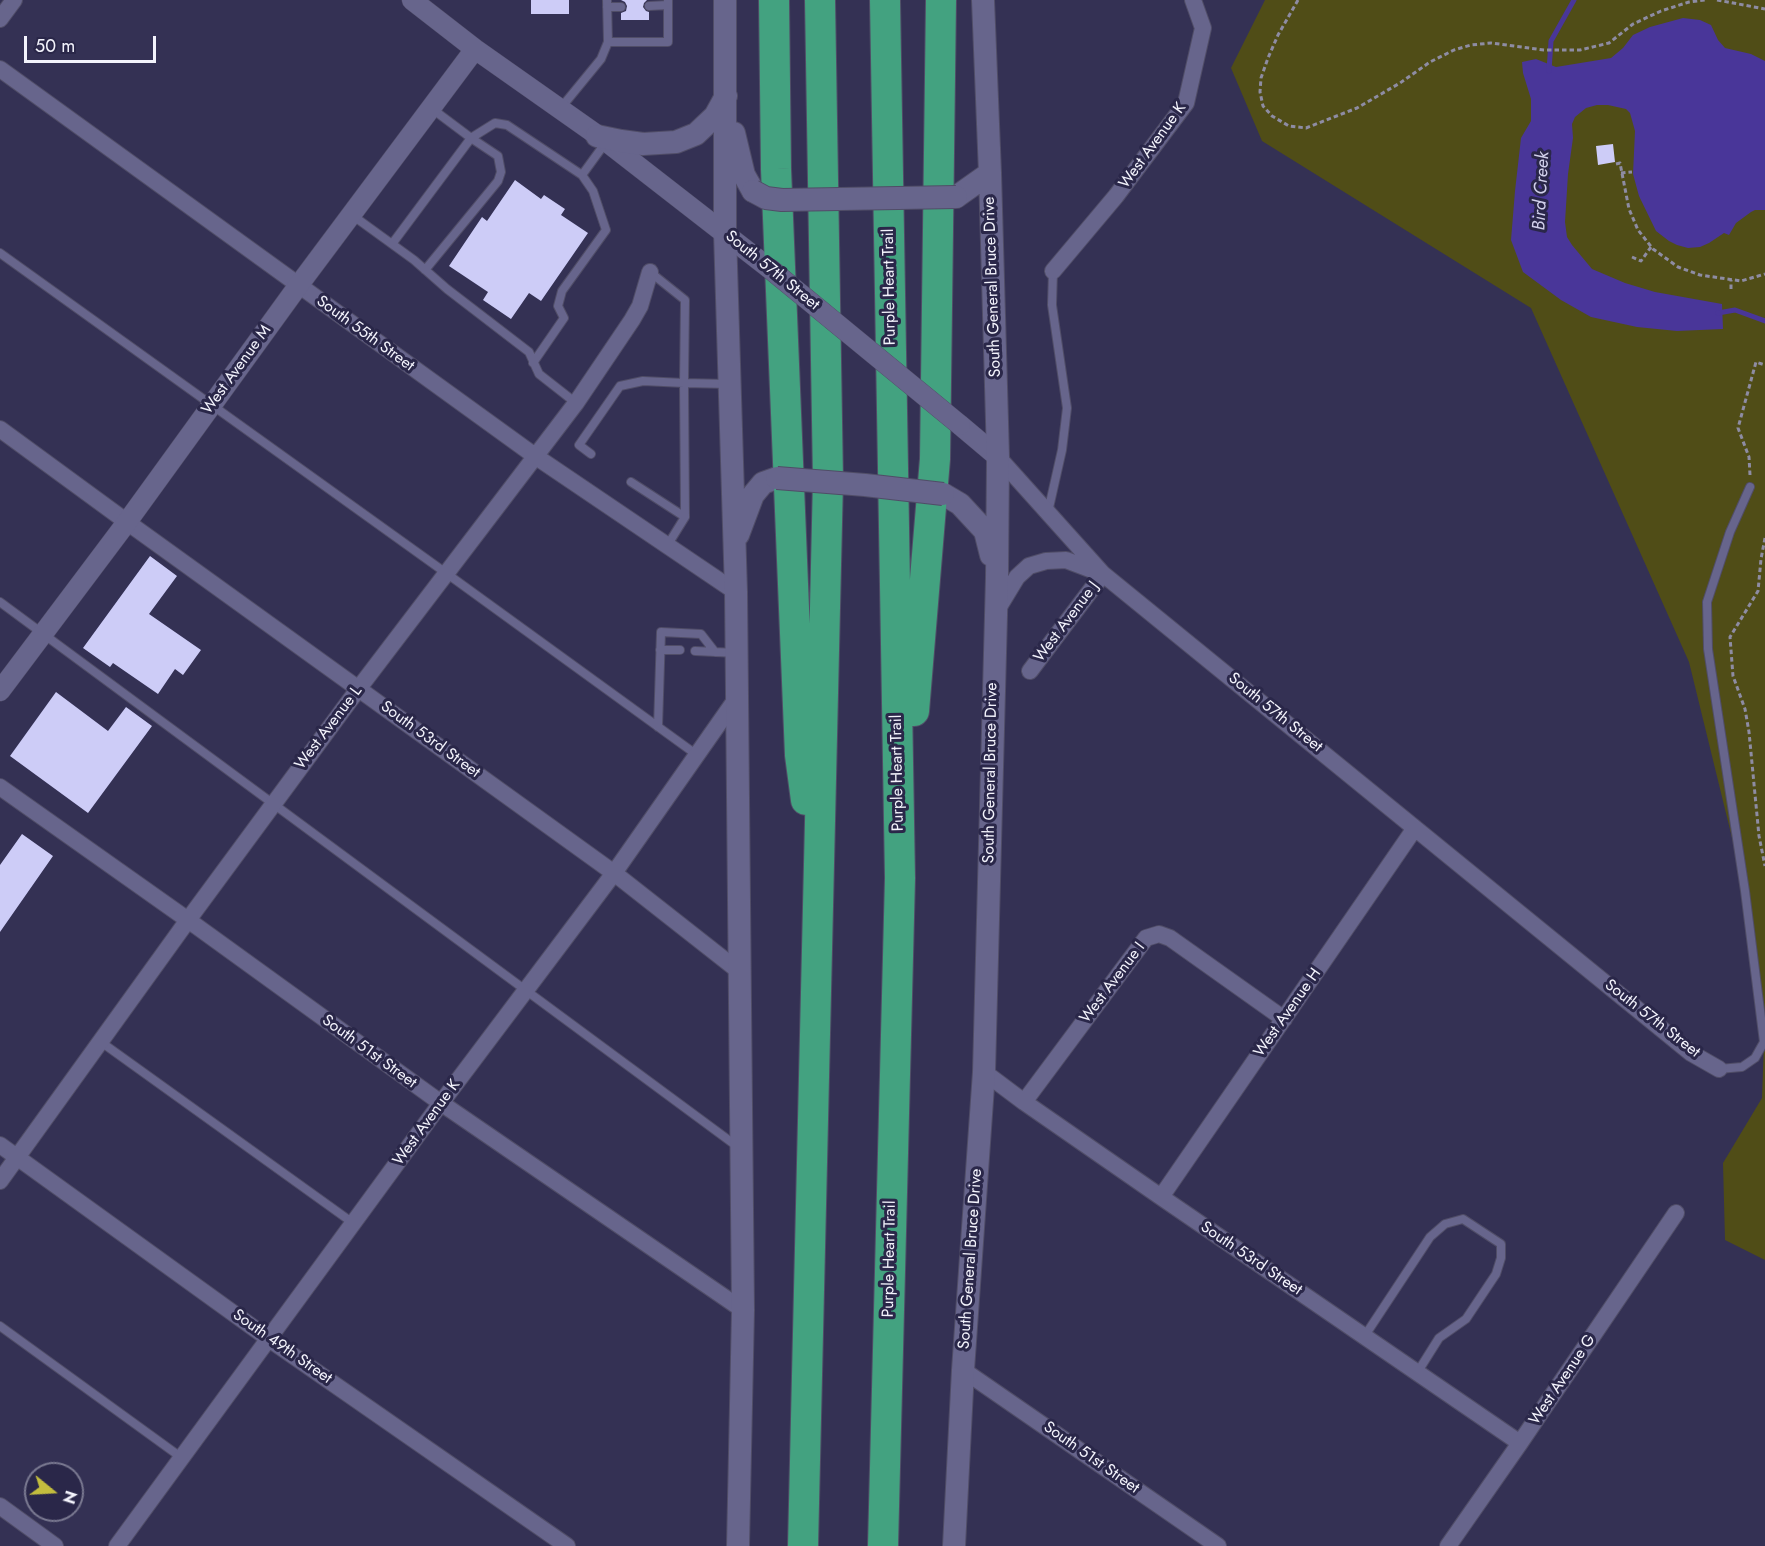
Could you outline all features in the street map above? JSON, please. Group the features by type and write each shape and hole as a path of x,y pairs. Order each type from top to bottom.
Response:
{"highway":[{"path":"774,0 776,169 800,755 818,884"},
{"path":"803,1546 828,480 820,0"},
{"name":"Purple Heart Trail","path":"883,1546 900,878 885,0"},
{"path":"900,878 935,459 941,0"}],"main road":[{"path":"725,0 725,233 736,592 726,653 736,699 743,1310 738,1546"},
{"name":"South General Bruce Drive","path":"954,1546 963,1370 984,1072 994,615 997,577 998,457 983,0"},
{"path":"602,139 643,144 676,142 696,134 716,116 726,96"},
{"path":"726,96 744,175 753,191 766,198 782,200 956,197 990,173"},
{"path":"734,545 753,495 763,483 777,478 944,494 960,504 985,531 997,577"}],"street":[{"path":"0,19 14,0"},
{"name":"South 57th Street","path":"412,0 475,49 602,139 769,268 998,457 1103,574 1691,1053 1719,1069"},
{"name":"West Avenue K","path":"1053,272 1116,196 1186,103 1203,28 1193,0"},
{"name":"West Avenue M","path":"0,691 475,49"},
{"name":"South 55th Street","path":"0,69 535,456 736,592"},
{"name":"West Avenue L","path":"0,1182 188,920 359,688 576,403 640,306 650,272"},
{"name":"South 53rd Street","path":"0,429 614,873 740,972"},
{"name":"South 57th Street","path":"994,615 1017,577 1029,566 1046,561 1066,560 1103,574"},
{"name":"West Avenue J","path":"1030,671 1103,574"},
{"name":"West Avenue K","path":"117,1546 441,1103 614,873 736,699"},
{"name":"South 51st Street","path":"0,787 441,1103 743,1310"},
{"name":"West Avenue H","path":"1161,1197 1415,828"},
{"name":"West Avenue I","path":"1024,1102 1146,938 1159,933 1170,938 1284,1019"},
{"name":"South 53rd Street","path":"984,1072 1161,1197 1520,1443"},
{"name":"South 49th Street","path":"0,1144 269,1339 567,1546"},
{"name":"West Avenue G","path":"1448,1546 1676,1213"},
{"name":"South 51st Street","path":"963,1370 1218,1546"},
{"path":"0,1506 55,1546"}],"lane":[{"path":"608,42 668,42 668,3 649,6"},
{"path":"560,109 601,59 608,42 607,4 621,7"},
{"path":"425,270 498,181 501,172 498,156 431,108"},
{"path":"392,244 471,138 495,123 507,125 582,175 593,191 606,230 562,291 558,306 564,318 534,363"},
{"path":"582,175 602,139"},
{"path":"351,215 392,244 529,352 539,374 576,403"},
{"path":"0,253 697,755"},
{"path":"650,272 685,300 685,517 667,546"},
{"path":"1048,513 1062,450 1067,408 1052,305 1053,272"},
{"path":"591,454 579,445 620,386 643,381 729,384"},
{"path":"631,482 685,517"},
{"name":"South 57th Street","path":"1719,1069 1742,1067 1755,1058 1764,1042 1745,891 1708,649 1707,602 1730,532 1750,487"},
{"path":"0,602 741,1149"},
{"path":"658,727 661,632 701,634 726,653"},
{"path":"660,650 680,650"},
{"path":"695,651 726,653"},
{"path":"101,1042 353,1223"},
{"path":"1364,1337 1430,1237 1445,1224 1463,1219 1501,1244 1497,1274 1466,1319 1439,1338 1417,1373"},
{"path":"0,1326 182,1458"}],"path":[{"path":"1298,0 1268,58 1261,78 1260,92 1263,106 1272,116 1289,126 1306,128 1357,108 1401,83 1430,62 1454,50 1491,43 1544,51 1580,50 1610,43 1633,24 1689,2 1705,0"},
{"path":"1717,0 1765,9"},
{"path":"1616,164 1620,163 1629,209 1638,230 1651,247 1678,267 1700,275 1741,281 1765,274"},
{"path":"1622,173 1632,172"},
{"path":"1632,256 1641,261 1651,247"},
{"path":"1731,280 1731,289"},
{"path":"1750,487 1749,457 1738,428 1756,362 1765,365"},
{"path":"1765,538 1758,591 1730,637 1733,676 1745,709 1749,732 1759,836 1765,866"}],"shaded area":[{"path":"1265,0 1765,0 1765,1260 1725,1240 1723,1163 1762,1098 1764,1042 1745,891 1689,662 1531,308 1262,141 1231,68"}],"water":[{"path":"1683,18 1700,20 1711,25 1718,40 1725,48 1751,54 1765,61 1765,210 1751,212 1736,223 1729,235 1724,233 1700,247 1688,248 1669,241 1656,231 1639,196 1633,174 1635,131 1630,113 1626,109 1597,105 1586,108 1575,117 1572,124 1573,138 1565,222 1567,237 1592,269 1625,283 1655,292 1722,304 1723,329 1677,331 1637,327 1591,317 1561,300 1523,272 1511,240 1521,138 1531,121 1531,99 1522,62 1536,59 1556,67 1611,58 1633,35 1650,27"}],"building":[{"path":"531,0 569,0 569,14 531,14"},
{"path":"621,0 647,0 643,7 649,12 649,20 621,20 621,13 626,11 627,6"},
{"path":"1613,144 1615,162 1598,165 1596,146"},
{"path":"515,180 541,199 544,195 565,209 561,215 588,233 541,301 529,293 511,319 483,300 488,292 449,266 482,217 487,221"},
{"path":"150,556 177,576 149,614 201,650 183,675 175,669 158,694 113,663 110,667 83,648"},
{"path":"56,692 108,731 126,707 152,726 88,813 10,756"},
{"path":"22,834 53,856 0,932 0,865"}],"waterway":[{"name":"Bird Creek","path":"1549,71 1551,41 1574,0"},
{"name":"Bird Creek","path":"1718,313 1735,310 1765,321"}]}
